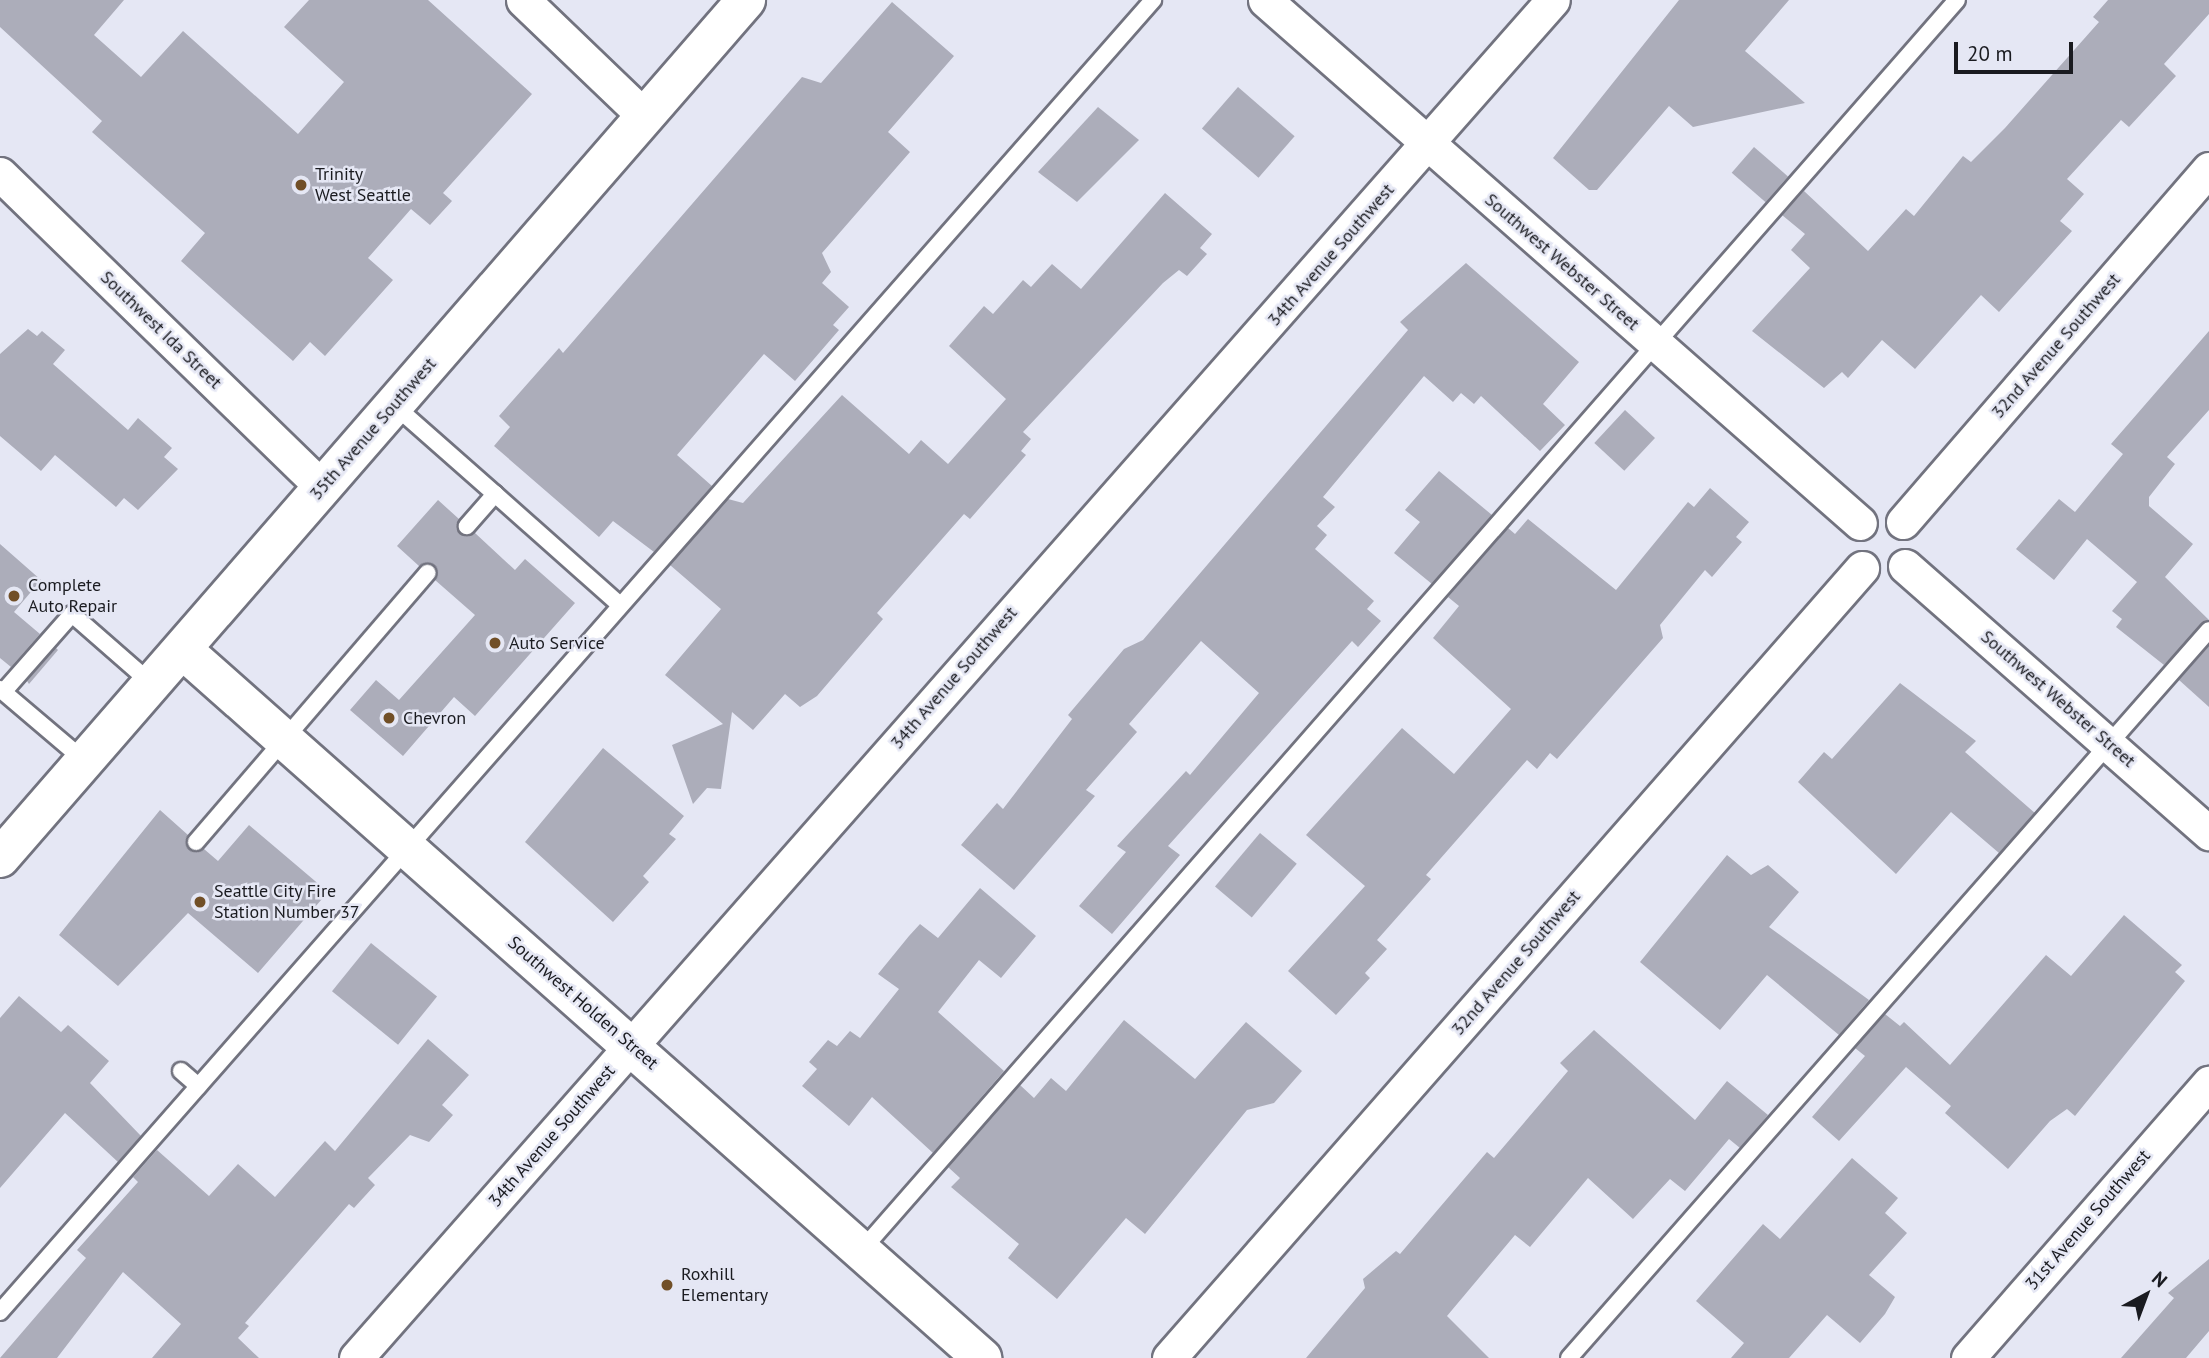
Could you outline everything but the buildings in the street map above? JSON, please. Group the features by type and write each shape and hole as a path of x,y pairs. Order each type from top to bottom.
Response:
{"main road":[{"name":"35th Avenue Southwest","path":"3,849 153,685 643,115 746,0"},
{"name":"Southwest Holden Street","path":"183,650 406,849 632,1045 982,1358"}],"street":[{"path":"523,0 643,115"},
{"name":"Southwest Webster Street","path":"1265,0 1860,523"},
{"name":"34th Avenue Southwest","path":"367,1354 632,1045 1553,0"},
{"name":"32nd Avenue Southwest","path":"1903,522 2209,169"},
{"name":"Southwest Ida Street","path":"0,174 322,487"},
{"path":"1881,514 1903,522 1913,538 1905,566 1885,577 1862,568 1851,547 1860,523 1881,514"},
{"name":"Southwest Webster Street","path":"1905,566 2209,833"},
{"name":"32nd Avenue Southwest","path":"1169,1358 1862,568"},
{"name":"31st Avenue Southwest","path":"1968,1358 2209,1083"}],"lane":[{"path":"0,1312 1153,0"},
{"path":"861,1251 1957,0"},
{"path":"393,405 620,605"},
{"path":"467,526 495,494"},
{"path":"195,842 427,573"},
{"path":"85,761 2,690 72,614 153,685"},
{"path":"1569,1358 2209,631"},
{"path":"181,1071 198,1086"}],"place":[{"name":"Trinity West Seattle","path":"301,185"},
{"name":"Complete Auto Repair","path":"14,596"},
{"name":"Auto Service","path":"495,643"},
{"name":"Chevron","path":"389,718"},
{"name":"Seattle City Fire Station Number 37","path":"200,902"},
{"name":"Roxhill Elementary","path":"667,1285"}]}
